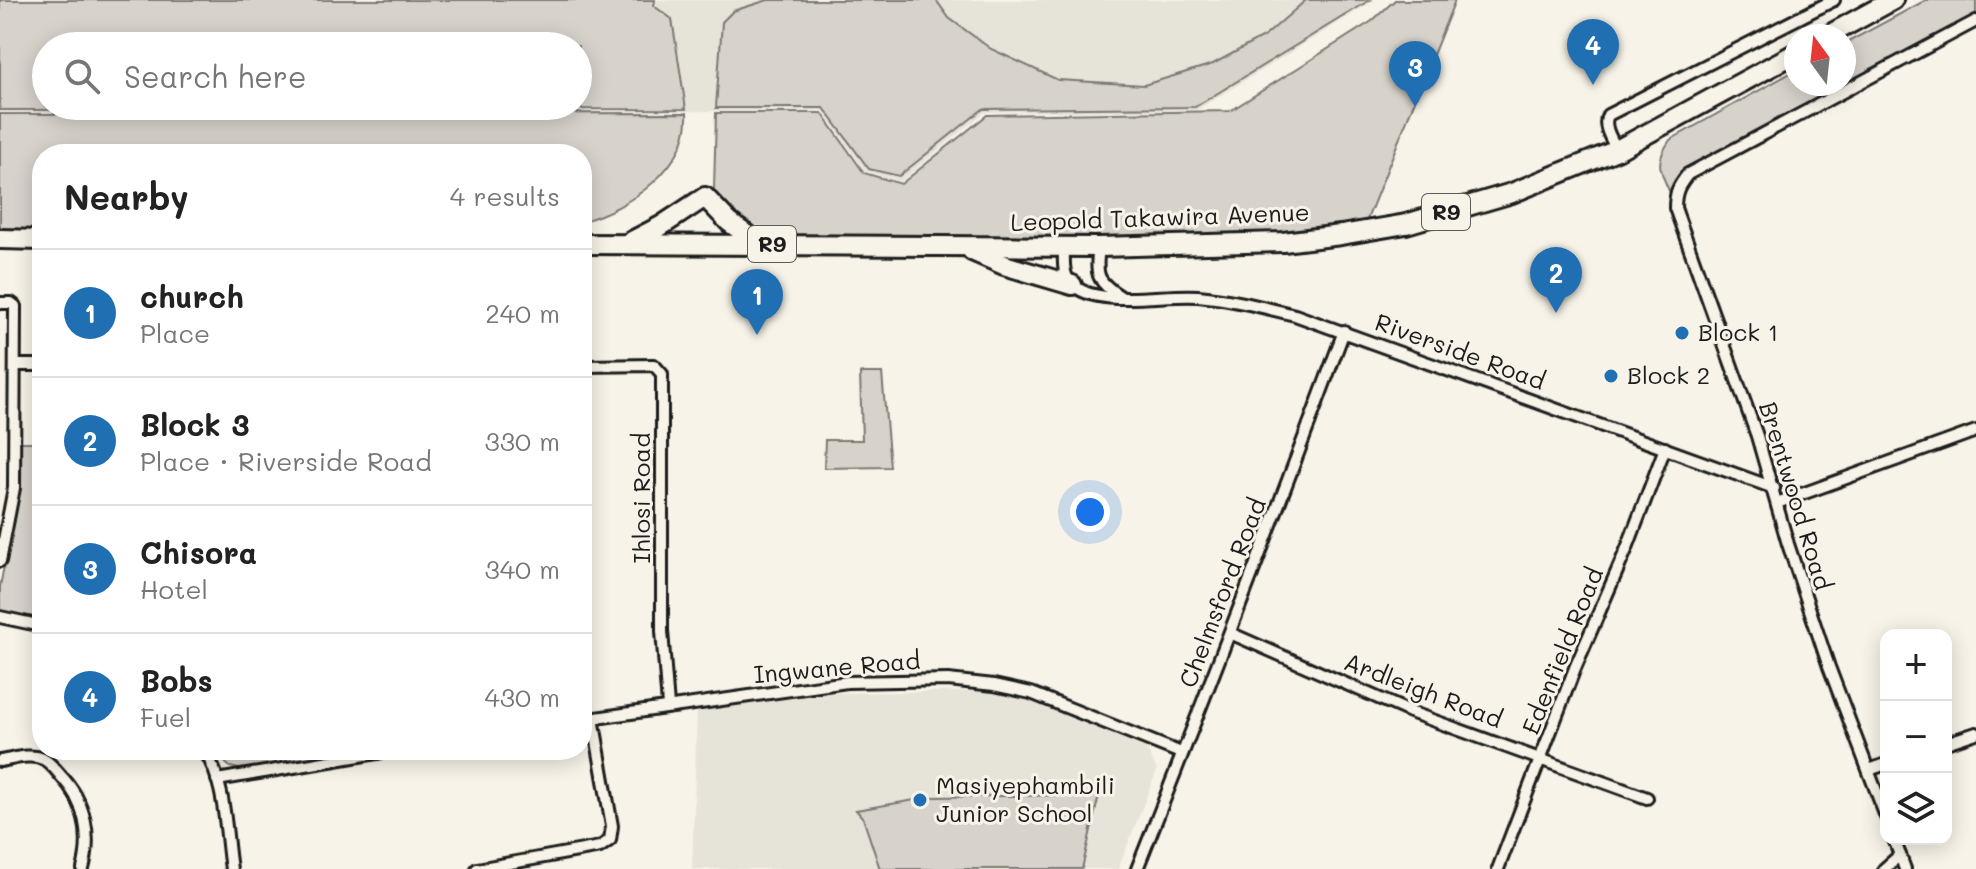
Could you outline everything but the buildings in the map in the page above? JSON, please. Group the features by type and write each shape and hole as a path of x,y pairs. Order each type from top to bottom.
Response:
{"highway":[{"path":"1849,24 1893,0"},
{"name":"Leopold Takawira Avenue","path":"592,244 1099,247 1283,242 1406,224 1512,193 1617,150 1784,60"},
{"path":"626,244 661,226 705,197 729,222 758,243"},
{"path":"0,239 32,240"},
{"path":"962,247 1004,265 1072,285"}],"street":[{"path":"1617,150 1606,127 1608,115 1834,0"},
{"name":"Brentwood Road","path":"1880,800 1829,667 1788,544 1757,436 1675,208 1678,185 1688,174 1976,21"},
{"path":"1064,247 1064,267 1072,285"},
{"path":"1099,247 1098,277 1103,286 1122,298"},
{"name":"Riverside Road","path":"1072,285 1096,294 1122,298 1159,295 1218,298 1281,312 1344,331 1774,488"},
{"path":"0,303 15,306 16,365 14,488 0,561"},
{"name":"Chelmsford Road","path":"1137,869 1344,331"},
{"path":"16,365 32,365"},
{"name":"Ihlosi Road","path":"592,366 654,365 662,374 662,631 668,706"},
{"path":"1777,503 1976,431"},
{"name":"Edenfield Road","path":"1498,869 1665,448"},
{"path":"0,617 32,624"},
{"name":"Ardleigh Road","path":"1230,633 1410,712 1647,798"},
{"name":"Ingwane Road","path":"592,718 847,682 948,680 1031,693 1181,753"},
{"path":"1952,741 1976,733"},
{"path":"477,869 498,868 600,847 610,840 612,826 592,737"},
{"path":"0,761 32,756"},
{"path":"44,760 76,791 81,802 86,836 83,869"},
{"path":"210,760 217,780 231,869"},
{"path":"217,780 336,760"},
{"path":"1869,770 1880,766"},
{"path":"1896,845 1905,869"},
{"path":"1884,869 1900,855"}],"shaded area":[{"path":"0,0 1375,0 1197,110 985,112 900,182 865,171 823,111 592,111 592,32 32,32 32,112 0,112"},
{"path":"0,0 655,0 654,6 672,19 686,109 592,109 592,32 32,32 32,110 0,110"},
{"path":"768,0 936,0 949,18 991,49 1058,80 1144,85 1213,64 1265,36 1306,0 1370,0 1195,107 983,109 899,176 869,169 824,108 716,108 722,22 733,11"},
{"path":"1395,0 1455,0 1366,222 1285,234 1122,239 769,237 750,233 716,203 716,113 822,113 864,173 901,184 987,115 1230,111 1372,21"},
{"path":"1926,0 1976,0 1976,17 1856,81 1856,38"},
{"path":"1784,77 1784,96 1828,96 1685,172 1670,193 1660,161 1670,140"},
{"path":"592,113 687,113 685,132 678,151 667,167 637,196 592,218 592,144 32,144 32,234 0,234 0,114 32,114 32,120 592,120"},
{"path":"860,373 882,373 890,467 824,468 825,440 862,440"},
{"path":"21,442 32,442 32,621 0,611 0,587 19,485"},
{"name":"Masiyephambili Junior School","path":"1003,691 1146,748 1157,770 1118,869 692,869 697,709 824,693"},
{"path":"223,760 313,760 248,771 230,767"},
{"path":"1099,795 1082,869 880,869 863,818 856,810 933,797"}],"place":[{"name":"Bobs","path":"1593,85"},
{"name":"Chisora","path":"1415,107"},
{"name":"Block 3","path":"1556,313"},
{"name":"Block 1","path":"1682,333"},
{"name":"church","path":"757,335"},
{"name":"Block 2","path":"1611,376"},
{"name":"Masiyephambili Junior School","path":"920,800"}]}
